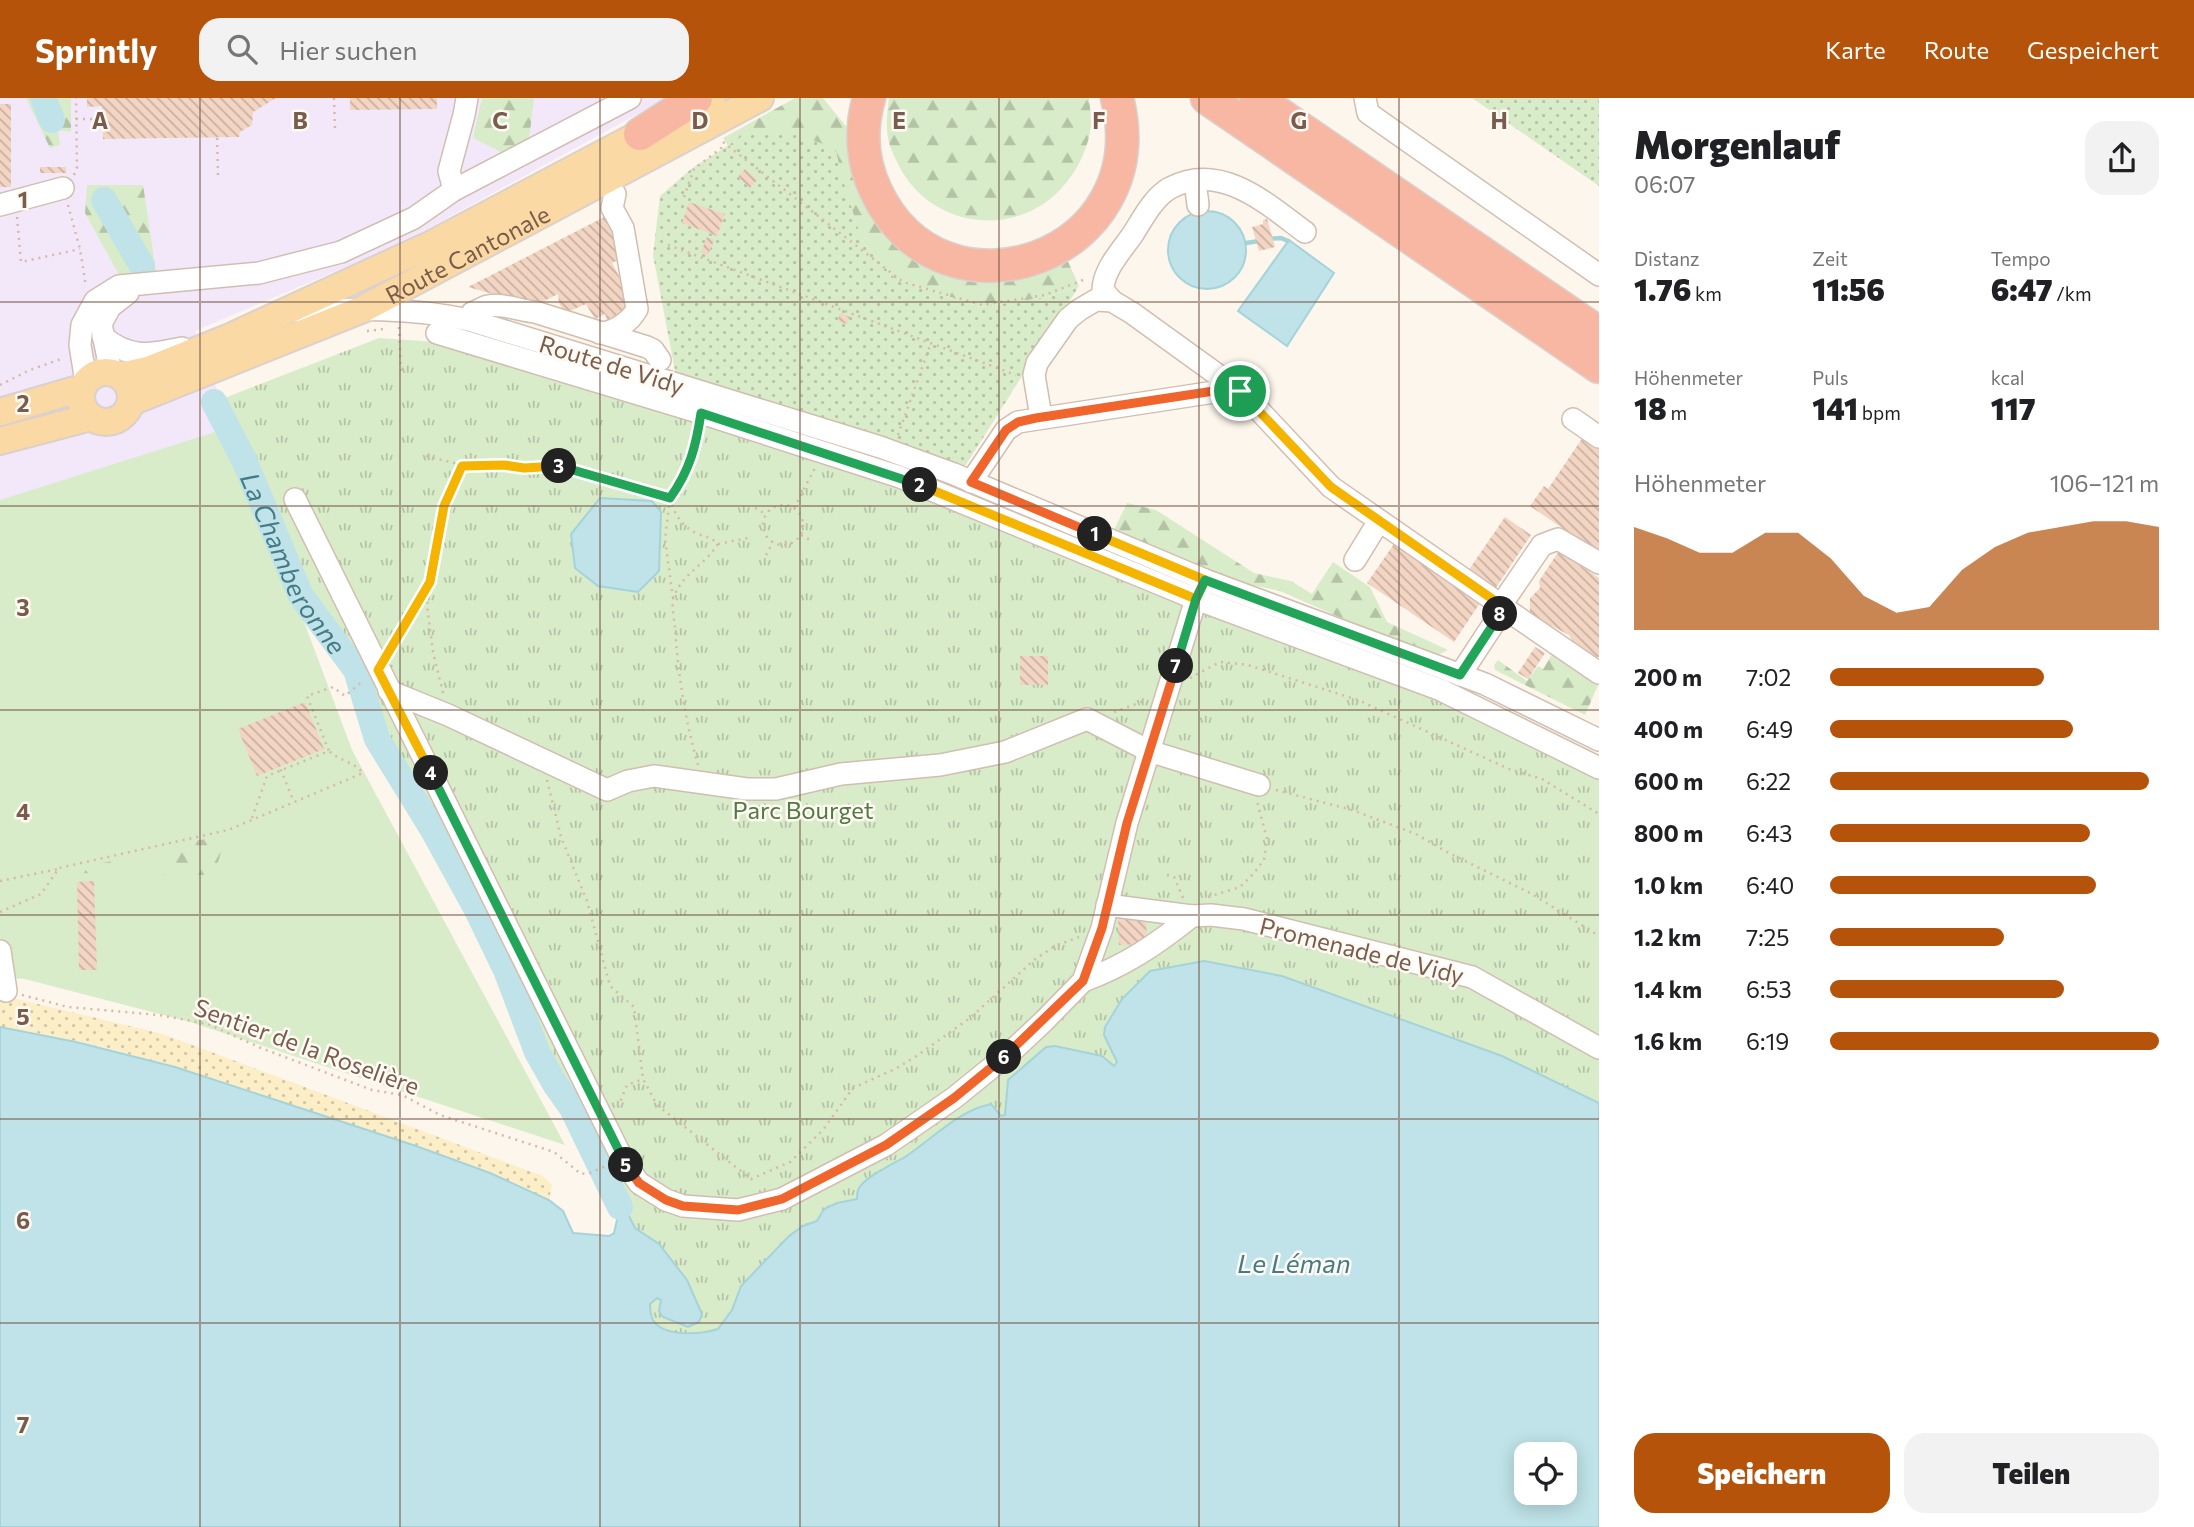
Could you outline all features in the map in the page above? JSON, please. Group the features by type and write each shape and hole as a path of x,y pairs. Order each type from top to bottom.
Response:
{"highway":[{"path":"640,134 696,98"},
{"path":"869,98 864,126 864,150 873,185 885,208 910,235 929,249 967,263 993,265 1032,260 1054,251 1083,229 1101,209 1120,161 1122,136 1117,98"},
{"path":"1207,98 1599,367"},
{"path":"1256,98 1599,333"}],"main road":[{"name":"Route Cantonale","path":"116,374 148,370 228,338 432,244 712,98"},
{"name":"Route Cantonale","path":"131,402 164,388 360,321 416,282 760,98"},
{"path":"0,412 84,385 102,372 116,374 131,392 131,402 127,410 115,420 98,421 83,407 84,385"},
{"path":"0,441 91,417"}],"street":[{"path":"454,190 449,171 467,98"},
{"path":"84,385 80,345 82,325 95,301 119,286 259,273 320,259 369,240 414,218 454,190 630,98"},
{"path":"1365,98 1368,113 1599,275"},
{"path":"1195,181 1198,205"},
{"path":"1306,232 1245,189 1227,182 1195,181 1170,188 1144,216 1106,275 1103,290 1112,301 1240,391 1331,487 1599,673"},
{"path":"8,203 63,188"},
{"path":"600,333 614,330 636,314 637,309 623,228 612,208 615,194"},
{"name":"Route de Vidy","path":"416,282 417,298 440,324"},
{"path":"116,374 101,324 110,307 132,291 148,284"},
{"path":"1041,417 1034,375 1037,363 1061,328 1079,310 1096,300 1112,301"},
{"path":"472,313 486,306 505,306 523,312 535,312 647,347 653,350 660,360"},
{"name":"Route de Vidy","path":"287,311 360,321 440,324 516,334 892,452 971,482 1200,589 1485,684 1599,740"},
{"path":"440,324 900,477 1200,589 1441,690 1599,768"},
{"path":"103,337 117,348 134,354 166,352 228,338"},
{"path":"971,482 1010,426 1041,417 1227,389 1240,391"},
{"path":"1573,419 1599,437"},
{"path":"295,499 609,1130 617,1162 639,1183 666,1200 683,1206 738,1210 782,1199 886,1145 954,1098 1012,1051 1083,981 1102,928 1127,823 1200,589"},
{"path":"1355,560 1379,521"},
{"path":"1460,675 1542,545 1551,540 1562,540 1599,563"},
{"path":"389,691 448,715 607,790 628,781 654,776 747,789 776,789 841,774 940,765 1005,752 1087,719 1149,751 1209,772 1259,785"},
{"name":"Promenade de Vidy","path":"1109,897 1244,919 1472,977 1599,1048"},
{"path":"1083,981 1101,975 1153,947 1189,910"},
{"path":"0,951 6,991"}],"path":[{"path":"76,98 77,167 73,177 63,188 80,249 86,293"},
{"path":"334,98 335,128"},
{"path":"76,119 103,119"},
{"path":"217,138 218,175"},
{"path":"684,197 694,169 725,145"},
{"path":"8,203 21,262 80,249"},
{"path":"668,245 1021,377"},
{"path":"360,321 399,327 401,373"},
{"path":"892,452 932,343"},
{"path":"0,384 66,357"},
{"path":"701,413 696,450 680,485 670,498 665,539 687,727 702,782"},
{"path":"794,508 824,452"},
{"path":"426,456 462,466 559,466 670,498"},
{"path":"448,715 433,653 427,605 444,506 462,466"},
{"path":"670,498 674,513 684,524 698,534 710,536 718,544"},
{"path":"782,505 794,508 802,517 800,535 791,543 773,542 764,526 766,514 782,505"},
{"path":"755,508 766,514"},
{"path":"800,535 812,541"},
{"path":"673,599 686,575 709,558 718,544 748,538"},
{"path":"766,555 773,542"},
{"path":"0,881 228,830 363,773 357,765 340,759 330,751 307,696 332,687 345,696 378,670 430,582"},
{"path":"1087,719 1168,692 1220,663 1248,665 1359,700 1509,769 1542,779 1599,814"},
{"path":"252,820 267,776 330,751"},
{"path":"542,760 561,837 587,901 610,986 634,1007 643,1079 657,1105 751,1179 790,1162 823,1129 853,1088 918,1055 970,1018 1044,953 1102,928"},
{"path":"278,763 295,803"},
{"path":"1207,897 1240,887 1264,860 1267,839 1255,794 1259,785 1352,810 1416,834 1532,894 1599,936"},
{"path":"0,912 41,894 59,869"},
{"path":"1167,875 1174,877 1189,910"},
{"name":"Sentier de la Roselière","path":"6,991 68,1007 159,1015 208,1024 261,1048 372,1090 402,1096 440,1115 554,1152 581,1174 617,1162"},
{"path":"609,1130 627,1084 643,1079"}],"shaded area":[{"path":"0,98 667,98 400,244 195,331 352,750 187,1021 25,979 0,977"}],"green space":[{"path":"26,98 71,98 71,132 58,130 60,145 50,148"},
{"path":"482,98 534,98 529,140 501,152 473,138"},
{"path":"795,98 823,98 850,131 860,192 872,219 898,244 927,266 969,277 1066,257 1079,286 1048,297 980,307 894,278 862,241 844,187 835,148 746,134 728,146 723,138"},
{"path":"889,98 1089,98 1090,133 1083,156 1075,170 1047,201 1025,213 1002,220 978,220 954,215 933,204 914,187 899,166 888,140"},
{"path":"1472,98 1599,98 1599,186"},
{"path":"788,132 835,148 862,241 894,278 980,307 1048,297 1079,286 962,471 676,376 653,255 660,196 691,169 746,134"},
{"path":"87,185 143,185 156,271 119,275 85,213"},
{"name":"Parc Bourget","path":"379,338 465,344 878,473 1456,702 1599,776 1599,1103 1502,1056 1282,976 1204,961 1150,971 1122,999 1104,1035 1117,1062 1114,1066 1102,1056 1008,1080 1005,1114 1001,1116 991,1104 983,1105 945,1127 857,1199 837,1203 817,1221 803,1226 741,1286 732,1310 718,1329 684,1333 658,1326 652,1318 650,1304 657,1298 661,1300 663,1317 659,1244 635,1228 626,1210 620,1207 572,1108 537,1052 506,970 477,910 433,830 377,739 356,670 301,596 244,460 214,402"},
{"path":"231,427 352,750 565,1145 187,1021 25,979 0,977 0,500"},
{"path":"1127,503 1156,510 1254,573 1291,581 1312,594 1333,562 1370,587 1387,622 1448,650 1432,658 1280,591 1224,579 1114,530"},
{"path":"1554,651 1599,683 1585,715 1495,670 1494,665 1498,660 1527,681 1538,666 1543,669"},
{"path":"226,836 214,875 165,875 174,844"},
{"path":"123,859 122,871 103,875 76,872 76,868"}],"sand":[{"path":"0,995 163,1034 543,1176 552,1185 549,1200 446,1157 214,1079 129,1054 0,1027"}],"water":[{"path":"1207,211 1222,214 1235,222 1243,235 1246,250 1243,265 1235,278 1222,286 1207,289 1192,286 1179,278 1171,265 1168,250 1171,235 1179,222 1192,214"},
{"path":"1289,240 1334,273 1287,346 1238,311"},
{"path":"600,498 652,501 661,512 659,571 638,592 598,586 575,568 571,534"},
{"name":"Le Léman","path":"1204,961 1282,976 1502,1056 1599,1103 1599,1527 0,1527 0,1027 76,1042 175,1067 416,1146 490,1173 549,1200 563,1211 573,1233 609,1236 614,1233 620,1207 626,1210 635,1228 659,1244 687,1280 702,1314 699,1322 688,1327 663,1317 659,1311 661,1300 657,1298 650,1304 653,1320 666,1330 693,1333 718,1329 732,1310 741,1286 789,1236 803,1226 817,1221 824,1209 857,1199 858,1189 868,1179 908,1155 969,1112 991,1104 1001,1116 1005,1115 1008,1080 1046,1047 1055,1046 1102,1056 1114,1066 1117,1062 1104,1035 1105,1027 1122,999 1150,971"}],"building":[{"path":"87,98 276,98 253,112 252,125 240,132 239,137 103,139 102,106 87,107"},
{"path":"350,98 437,98 437,109 350,110"},
{"path":"0,104 11,104 11,187 0,187"},
{"path":"40,167 66,167 66,173 40,173"},
{"path":"745,169 757,180 750,188 738,177"},
{"path":"689,202 725,214 717,236 682,223"},
{"path":"610,214 622,237 613,242 622,258 612,263 632,300 630,308 607,320 605,314 595,319 586,304 565,313 559,303 558,294 534,306 468,287"},
{"path":"1267,219 1275,247 1259,251 1252,227 1263,224 1263,220"},
{"path":"707,237 714,240 708,255 701,252"},
{"path":"840,313 850,317 847,324 838,321"},
{"path":"1583,437 1599,449 1599,553 1530,506 1544,486 1548,489"},
{"path":"1505,517 1531,535 1495,589 1468,571"},
{"path":"1394,544 1480,603 1454,642 1367,583"},
{"path":"1559,551 1599,578 1599,657 1590,657 1578,650 1569,635 1552,626 1545,626 1533,618 1530,612 1530,598 1540,588 1539,581"},
{"path":"1535,647 1545,653 1528,679 1518,673"},
{"path":"1020,656 1048,656 1048,685 1020,685"},
{"path":"305,702 324,749 257,776 238,729"},
{"path":"94,881 97,970 79,970 77,882"},
{"path":"1146,915 1147,944 1119,945 1118,916"}],"waterway":[{"name":"La Chamberonne","path":"43,98 52,120"},
{"name":"La Chamberonne","path":"104,200 142,266"},
{"path":"1268,239 1281,238 1288,241"},
{"path":"1246,243 1259,241"},
{"name":"La Chamberonne","path":"214,402 244,460 301,596 356,670 377,739 433,830 477,910 506,970 537,1052 572,1108 620,1207"}],"route":[{"path":"1240,391 1234,388 1018,422 1006,430 971,482 1205,580 1196,599 900,477 701,413 696,450 680,485 670,498 559,466 462,466 444,506 430,582 378,670 622,1160 639,1183 666,1200 683,1206 738,1210 782,1199 886,1145 954,1098 1012,1051 1083,981 1102,928 1127,823 1196,599 1205,580 1460,675 1504,608 1331,487 1240,391"}]}
